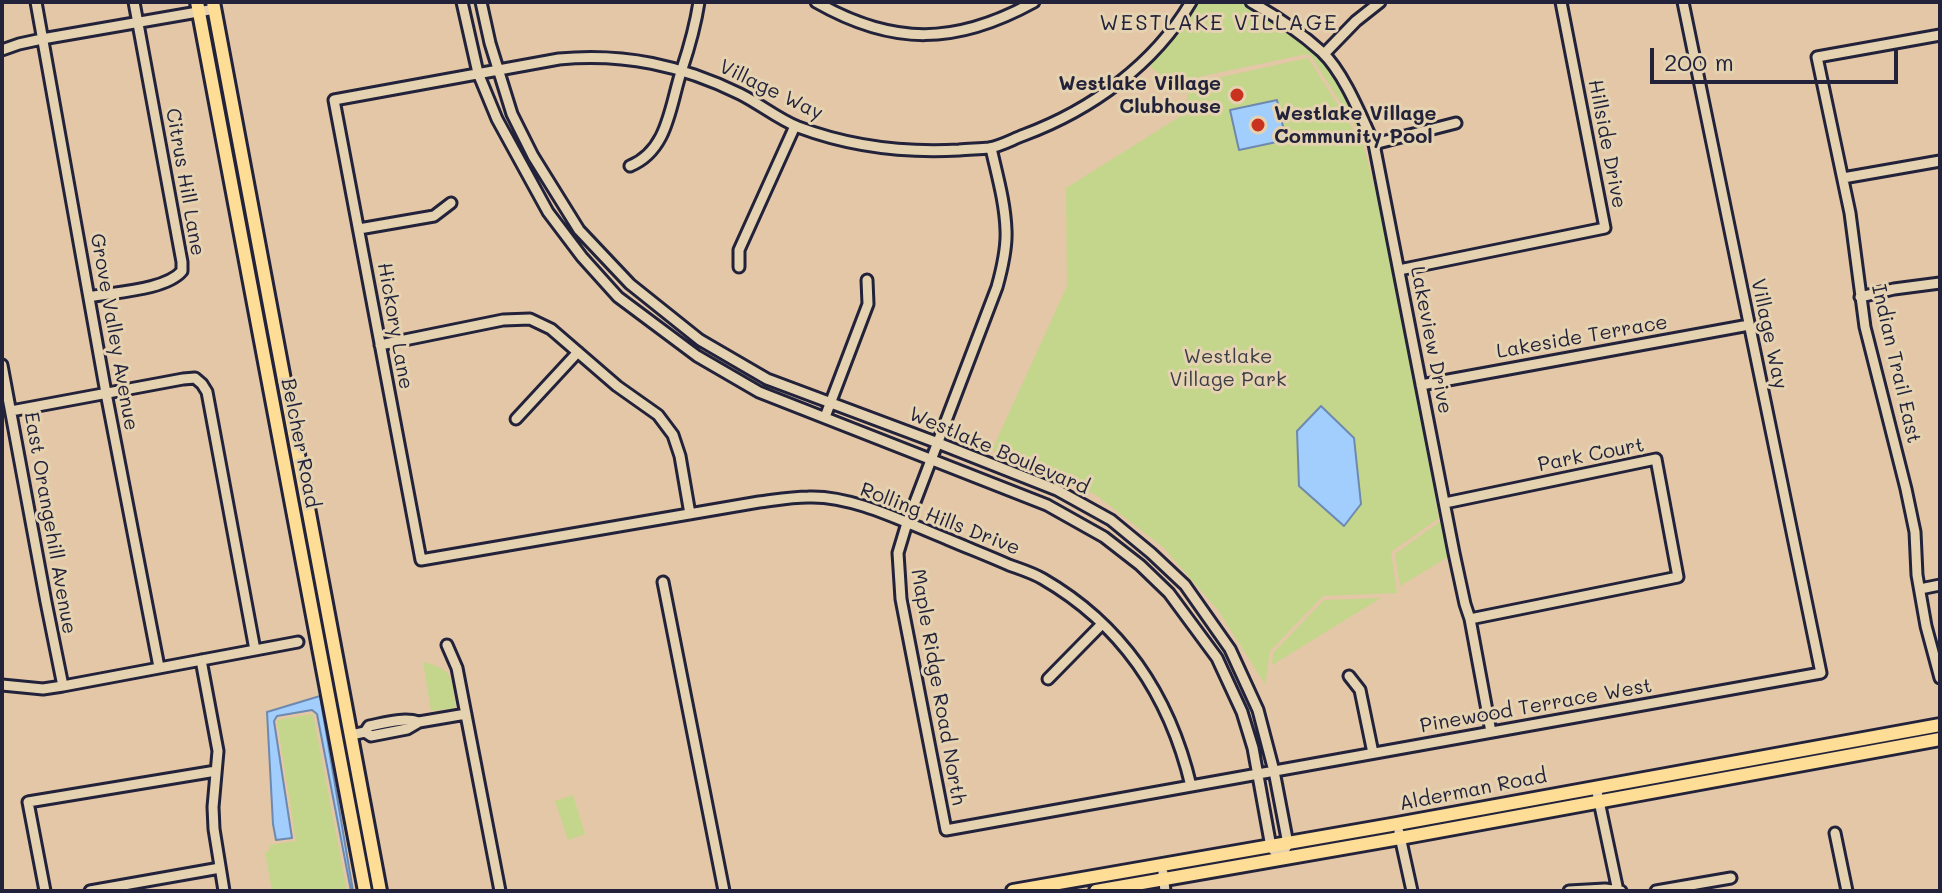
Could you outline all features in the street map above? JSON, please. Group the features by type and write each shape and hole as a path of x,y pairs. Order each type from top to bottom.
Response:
{"main road":[{"name":"Belcher Road","path":"214,6 380,891"},
{"name":"Belcher Road","path":"198,7 365,891"},
{"name":"Alderman Road","path":"1013,891 1163,879 1271,847 1940,725"},
{"path":"335,739 351,735"},
{"name":"Alderman Road","path":"1096,891 1940,739"}],"street":[{"name":"Grove Valley Avenue","path":"36,2 159,667"},
{"name":"Citrus Hill Lane","path":"89,297 158,284 177,277 182,271 134,2"},
{"name":"Westlake Boulevard","path":"462,2 478,73 497,119 548,212 618,297 697,356 759,392 1047,505 1104,537 1150,574 1176,602 1217,658 1242,712 1253,748 1271,847 1280,858"},
{"name":"Westlake Boulevard","path":"481,2 497,69 512,114 533,156 579,230 630,284 700,340 767,379 1057,490 1111,520 1185,585 1230,649 1258,710 1288,844"},
{"path":"630,166 644,161 661,136 669,117 689,52 699,2"},
{"path":"816,2 849,20 872,28 930,35 972,29 1034,2"},
{"name":"Village Way","path":"334,100 584,56 644,61 681,70 714,81 795,126 855,144 913,152 991,148 1049,126 1104,94 1129,75 1165,38 1191,2"},
{"name":"Lakeview Drive","path":"1251,2 1277,17 1324,54 1349,92 1374,144 1491,732"},
{"path":"1324,54 1356,21 1380,2"},
{"name":"Hillside Drive","path":"1399,270 1605,228 1561,2"},
{"name":"Village Way","path":"1683,2 1821,673"},
{"path":"2,50 42,39 214,6"},
{"name":"Indian Trail East","path":"1940,35 1817,57 1843,178 1865,327 1915,532 1926,626 1940,678"},
{"name":"Hickory Lane","path":"334,100 421,560"},
{"path":"1374,144 1456,123"},
{"path":"739,267 739,250 795,126"},
{"name":"Maple Ridge Road North","path":"946,830 901,599 898,553 983,329 1003,262 1006,232 991,148"},
{"path":"1843,178 1940,161"},
{"path":"359,229 434,216 451,203"},
{"path":"825,417 868,304 867,280"},
{"path":"1860,297 1940,283"},
{"path":"380,345 503,320 530,319 551,329 617,386 658,415 673,435 680,456 690,514"},
{"name":"Lakeside Terrace","path":"1421,385 1749,325"},
{"path":"516,419 578,352"},
{"name":"East Orangehill Avenue","path":"2,365 63,686"},
{"path":"11,411 183,379 195,378 202,384 207,392 255,650"},
{"name":"Park Court","path":"1445,503 1656,459 1678,577 1470,619"},
{"name":"Rolling Hills Drive","path":"421,560 759,502 810,496 848,502 1041,578 1102,624 1125,648 1155,690 1184,756 1191,786"},
{"path":"663,582 724,891"},
{"path":"1920,589 1940,585"},
{"path":"1048,679 1102,624"},
{"path":"2,685 43,689 298,642"},
{"path":"447,645 457,668 500,891"},
{"path":"201,660 218,751 213,807 224,891"},
{"name":"Pinewood Terrace West","path":"946,830 1821,673"},
{"path":"1349,676 1360,690 1373,753"},
{"path":"351,735 365,732 371,736 399,726 413,727 419,722 466,714"},
{"path":"45,891 28,802 216,771"},
{"path":"1569,891 1619,891 1596,787"},
{"path":"1397,824 1412,891"},
{"path":"1835,833 1847,891"},
{"path":"1280,858 1288,844"},
{"path":"90,891 220,868"},
{"path":"1656,891 1731,878"}],"green space":[{"path":"1197,2 1242,2 1321,58 1346,94 1370,145 1378,186 1366,143 1311,56 1307,54 1189,79 1184,95 1150,66"},
{"name":"Westlake Village Park","path":"1308,58 1363,145 1386,229 1439,518 1391,552 1397,593 1323,596 1270,651 1265,684 1218,610 1163,547 1096,495 992,450 1067,286 1066,188 1184,114 1190,84"},
{"path":"1441,521 1448,557 1400,586 1395,554"},
{"path":"1381,598 1272,665 1273,653 1324,600"},
{"path":"423,662 441,668 450,677 456,708 431,711"},
{"path":"313,714 347,891 272,891 265,852 269,851 269,845 296,841 277,720"},
{"path":"573,795 585,834 568,840 555,801"}],"water":[{"name":"Westlake Village Community Pool","path":"1277,100 1286,140 1239,150 1230,110"},
{"path":"1321,406 1354,438 1361,504 1344,526 1299,486 1297,431"},
{"path":"320,696 353,891 317,714 312,710 277,716 274,721 292,838 276,840 273,824 267,712"}],"place":[{"name":"Westlake Village Clubhouse","path":"1237,95"},
{"name":"Westlake Village Community Pool","path":"1258,125"}],"district":[{"name":"WESTLAKE VILLAGE","path":"1219,23"}]}
